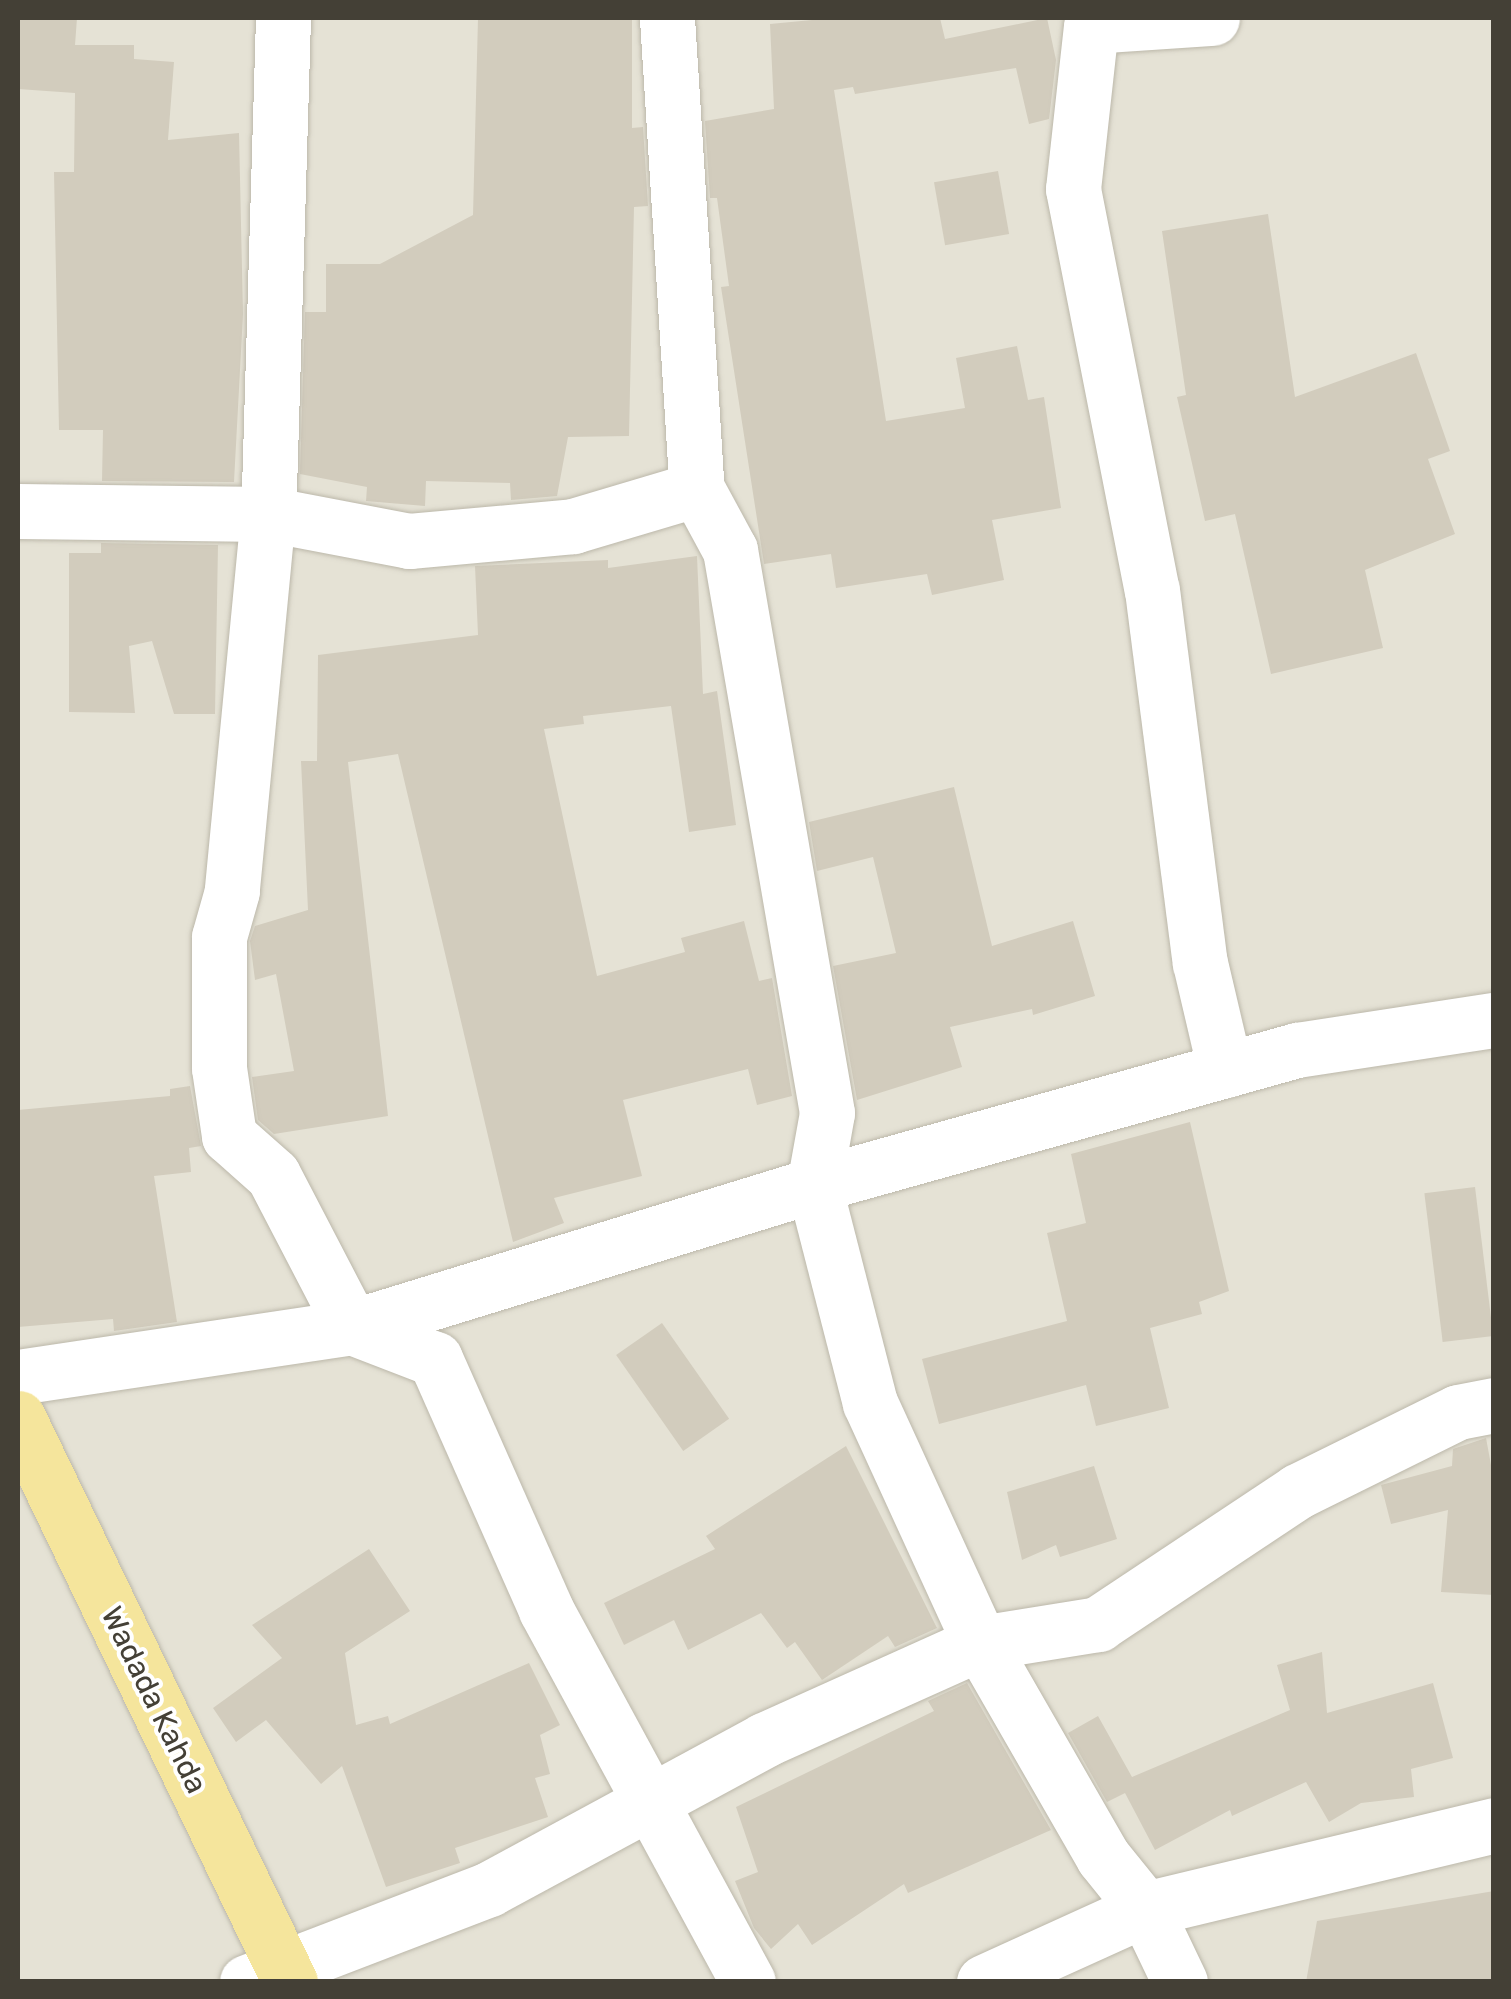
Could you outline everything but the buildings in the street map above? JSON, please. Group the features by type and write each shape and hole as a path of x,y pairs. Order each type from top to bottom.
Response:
{"main road":[{"name":"Wadada Kahda","path":"18,1418 273,1976"}],"street":[{"path":"283,18 268,514 232,892 219,937 219,1068 229,1136 273,1174 352,1327 436,1359 546,1610 748,1982"},
{"path":"667,18 697,490 730,550 827,1113 814,1185 870,1403 980,1643 1103,1857 1145,1909 1180,1982"},
{"path":"1212,18 1092,26 1073,188 1152,590 1200,964 1225,1070"},
{"path":"18,512 268,514 409,541 573,526 697,490"},
{"path":"18,1377 352,1327 814,1185 1297,1050 1494,1020"},
{"path":"273,1976 488,1889 764,1740 980,1643 1098,1624 1298,1491 1458,1412 1494,1405"},
{"path":"984,1982 1145,1909 1494,1825"}],"shaded area":[{"path":"18,18 1493,18 1493,1981 18,1981"}]}
